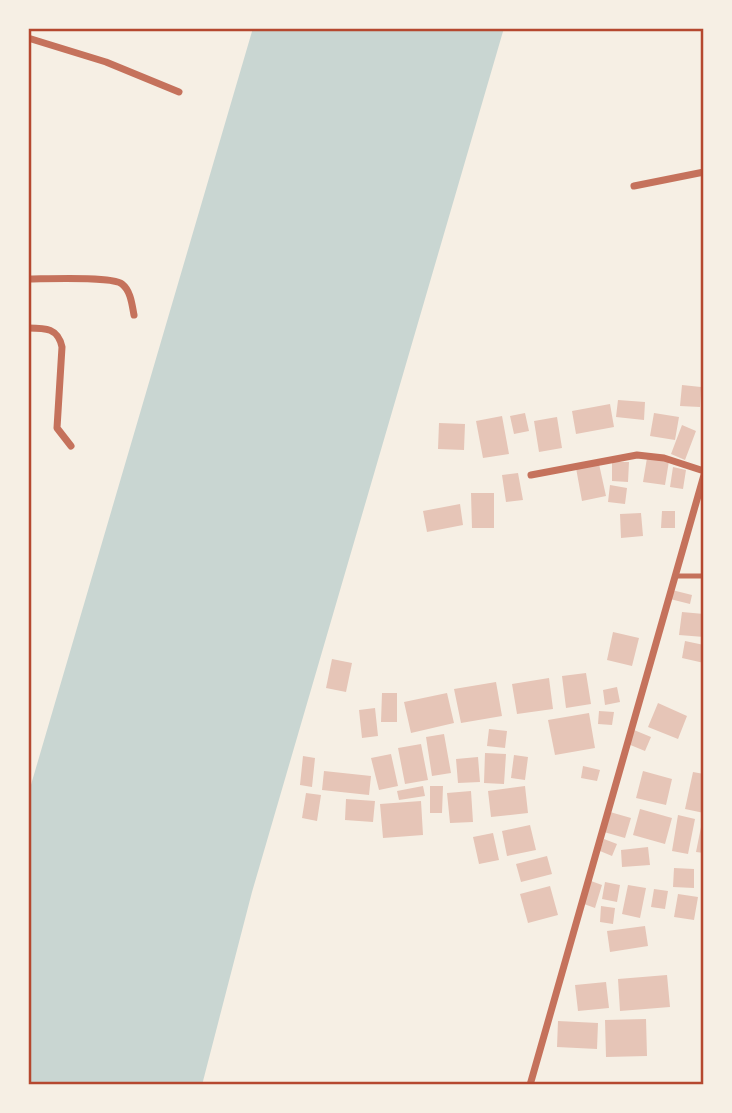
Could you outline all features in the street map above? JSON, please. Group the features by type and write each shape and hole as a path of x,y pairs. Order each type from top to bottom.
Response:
{"street":[{"path":"28,38 106,62 179,92"},
{"path":"634,186 704,172"},
{"path":"28,279 106,279 121,283 129,293 134,315"},
{"path":"28,328 53,330 60,336 62,347 57,429 71,446"},
{"path":"530,1085 701,495 704,473 664,458 637,455 531,475"}],"lane":[{"path":"676,576 704,576"}],"shaded area":[{"path":"253,28 504,28 252,892 202,1085 28,1085 28,795"}],"building":[{"path":"682,385 701,387 700,407 680,406"},
{"path":"618,400 645,402 644,420 616,417"},
{"path":"610,404 614,427 576,434 572,411"},
{"path":"525,413 529,431 514,434 510,416"},
{"path":"654,413 679,417 675,440 650,436"},
{"path":"502,416 509,454 483,458 476,421"},
{"path":"557,417 562,448 539,452 534,421"},
{"path":"439,423 465,424 464,450 438,449"},
{"path":"682,425 696,431 685,460 671,454"},
{"path":"647,458 669,461 665,485 643,482"},
{"path":"612,462 629,462 628,482 612,481"},
{"path":"599,464 606,496 582,501 576,468"},
{"path":"673,467 686,470 683,489 670,487"},
{"path":"518,473 523,500 506,502 502,475"},
{"path":"610,485 627,488 625,504 608,502"},
{"path":"471,493 494,493 494,528 472,528"},
{"path":"460,504 463,525 427,532 423,511"},
{"path":"662,511 675,511 675,528 661,528"},
{"path":"641,513 643,536 621,538 620,514"},
{"path":"672,590 692,595 690,604 670,599"},
{"path":"682,612 704,614 704,637 679,635"},
{"path":"613,632 639,638 632,666 607,660"},
{"path":"685,641 704,645 704,663 682,658"},
{"path":"332,659 352,663 346,692 326,688"},
{"path":"586,673 591,704 566,708 562,676"},
{"path":"549,678 553,709 517,714 512,684"},
{"path":"496,682 502,716 461,723 454,689"},
{"path":"617,687 620,702 605,705 603,690"},
{"path":"382,693 397,693 397,722 381,722"},
{"path":"447,693 454,723 411,733 404,702"},
{"path":"658,703 687,716 678,739 648,727"},
{"path":"375,708 378,736 362,738 359,710"},
{"path":"599,711 614,712 612,725 598,724"},
{"path":"589,713 595,748 555,755 548,720"},
{"path":"489,729 507,731 505,748 487,746"},
{"path":"634,730 651,737 645,751 628,744"},
{"path":"444,734 451,773 432,776 426,737"},
{"path":"421,744 428,780 405,784 398,748"},
{"path":"485,753 506,754 504,784 484,783"},
{"path":"391,754 398,786 379,790 371,758"},
{"path":"514,755 528,757 525,780 511,778"},
{"path":"303,756 315,758 312,787 300,785"},
{"path":"478,757 480,782 458,783 456,759"},
{"path":"583,766 600,770 597,781 581,778"},
{"path":"324,771 371,776 369,795 322,790"},
{"path":"643,771 672,779 666,805 636,798"},
{"path":"693,772 704,774 704,813 685,809"},
{"path":"423,786 425,796 399,800 397,791"},
{"path":"430,786 443,786 442,813 430,813"},
{"path":"525,786 528,813 491,817 488,791"},
{"path":"471,791 473,822 450,823 447,793"},
{"path":"306,793 321,795 317,821 302,818"},
{"path":"346,799 375,801 373,822 345,820"},
{"path":"421,801 423,835 383,838 380,804"},
{"path":"640,809 672,818 665,844 633,835"},
{"path":"610,812 631,818 625,838 604,832"},
{"path":"678,815 695,819 688,854 672,851"},
{"path":"704,822 704,853 696,852"},
{"path":"530,825 536,850 507,856 502,831"},
{"path":"493,833 499,860 479,864 473,837"},
{"path":"604,839 617,844 612,856 600,851"},
{"path":"648,847 650,865 622,867 621,850"},
{"path":"547,856 552,874 521,882 516,864"},
{"path":"674,868 694,869 694,888 673,887"},
{"path":"591,881 602,885 595,908 584,904"},
{"path":"605,882 620,885 617,902 602,899"},
{"path":"628,885 646,888 640,918 622,914"},
{"path":"550,886 558,915 528,923 520,894"},
{"path":"654,889 668,891 665,909 651,907"},
{"path":"678,894 698,897 694,920 674,917"},
{"path":"601,906 615,908 613,924 600,922"},
{"path":"645,926 648,946 610,952 607,931"},
{"path":"667,975 670,1007 620,1011 618,979"},
{"path":"606,982 609,1008 578,1011 575,985"},
{"path":"646,1019 647,1056 606,1057 605,1020"},
{"path":"558,1021 598,1023 597,1049 557,1047"}]}
